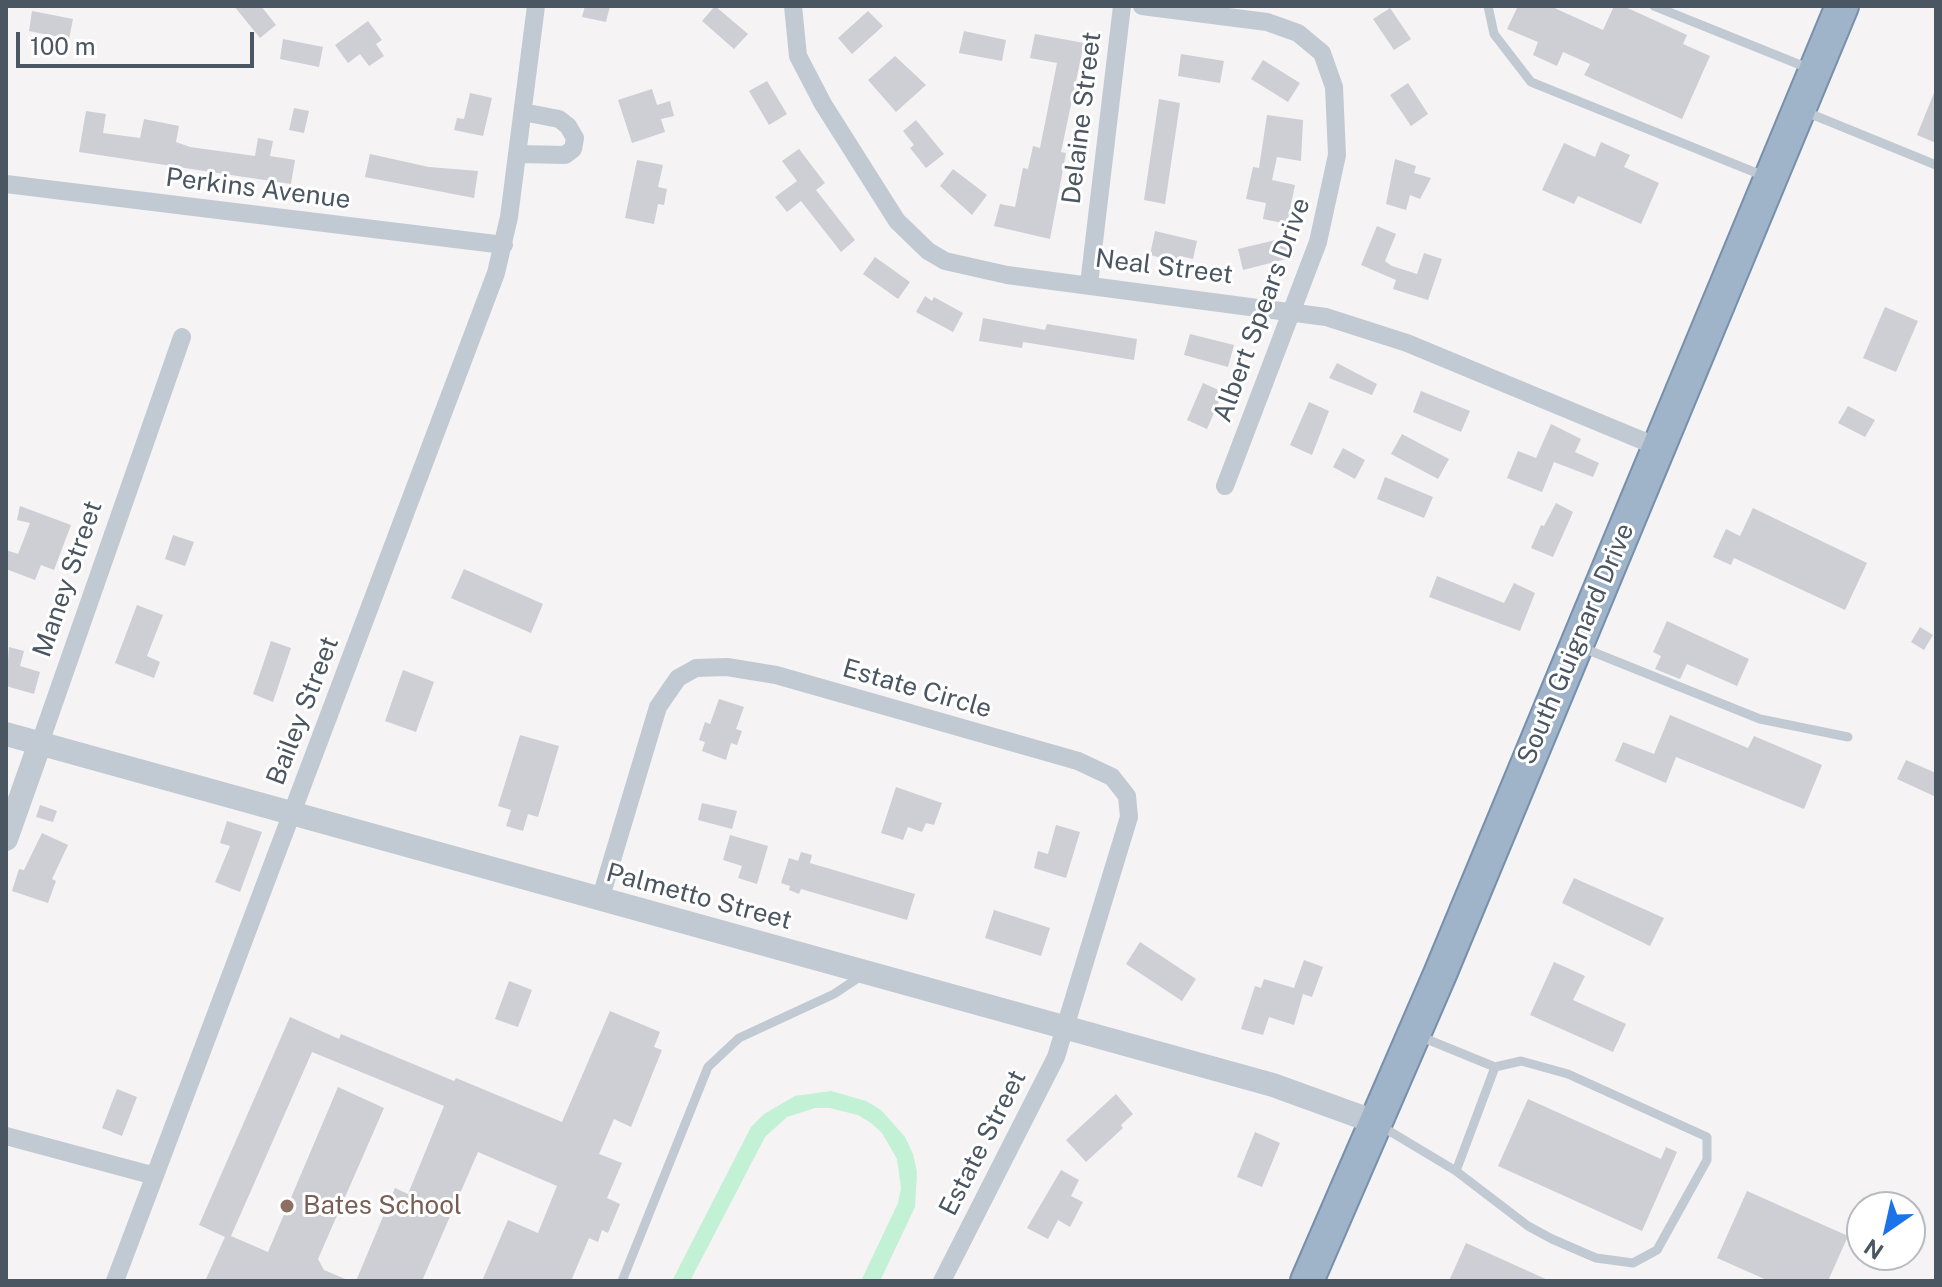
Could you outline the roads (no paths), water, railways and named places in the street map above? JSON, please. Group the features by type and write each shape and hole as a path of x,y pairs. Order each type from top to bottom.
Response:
{"highway":[{"name":"South Guignard Drive","path":"1307,1281 1842,6"}],"street":[{"name":"Bailey Street","path":"115,1281 504,245 536,6"},
{"name":"Neal Street","path":"793,6 795,43 803,69 905,231 936,257 970,269 1326,317 1387,336 1658,447"},
{"name":"Delaine Street","path":"1089,284 1122,6"},
{"name":"Albert Spears Drive","path":"1142,6 1267,22 1298,33 1322,53 1334,87 1337,155 1318,242 1294,312 1225,486"},
{"path":"518,154 565,155 573,149 575,138 559,119 523,112"},
{"name":"Perkins Avenue","path":"6,184 504,245"},
{"name":"Maney Street","path":"6,839 182,337"},
{"name":"Estate Circle","path":"600,900 652,722 678,678 708,666 776,675 1078,761 1112,777 1120,786 1130,807 1129,817 1065,1028"},
{"name":"Palmetto Street","path":"6,734 1273,1085 1375,1122"},
{"name":"Estate Street","path":"942,1281 1056,1057 1065,1028"},
{"path":"6,1136 155,1176"}],"lane":[{"path":"1488,6 1494,34 1531,82 1770,179"},
{"path":"1654,6 1815,71"},
{"path":"1799,109 1936,165"},
{"path":"1576,645 1760,719 1848,737"},
{"path":"622,1281 708,1067 739,1038 834,994 867,973"},
{"path":"1375,1122 1456,1171 1528,1226 1596,1258 1633,1263 1657,1250 1707,1160 1707,1137 1568,1074 1521,1061 1495,1067 1413,1034"},
{"path":"1456,1171 1495,1067"}],"place":[{"name":"Bates School","path":"287,1206"}]}
